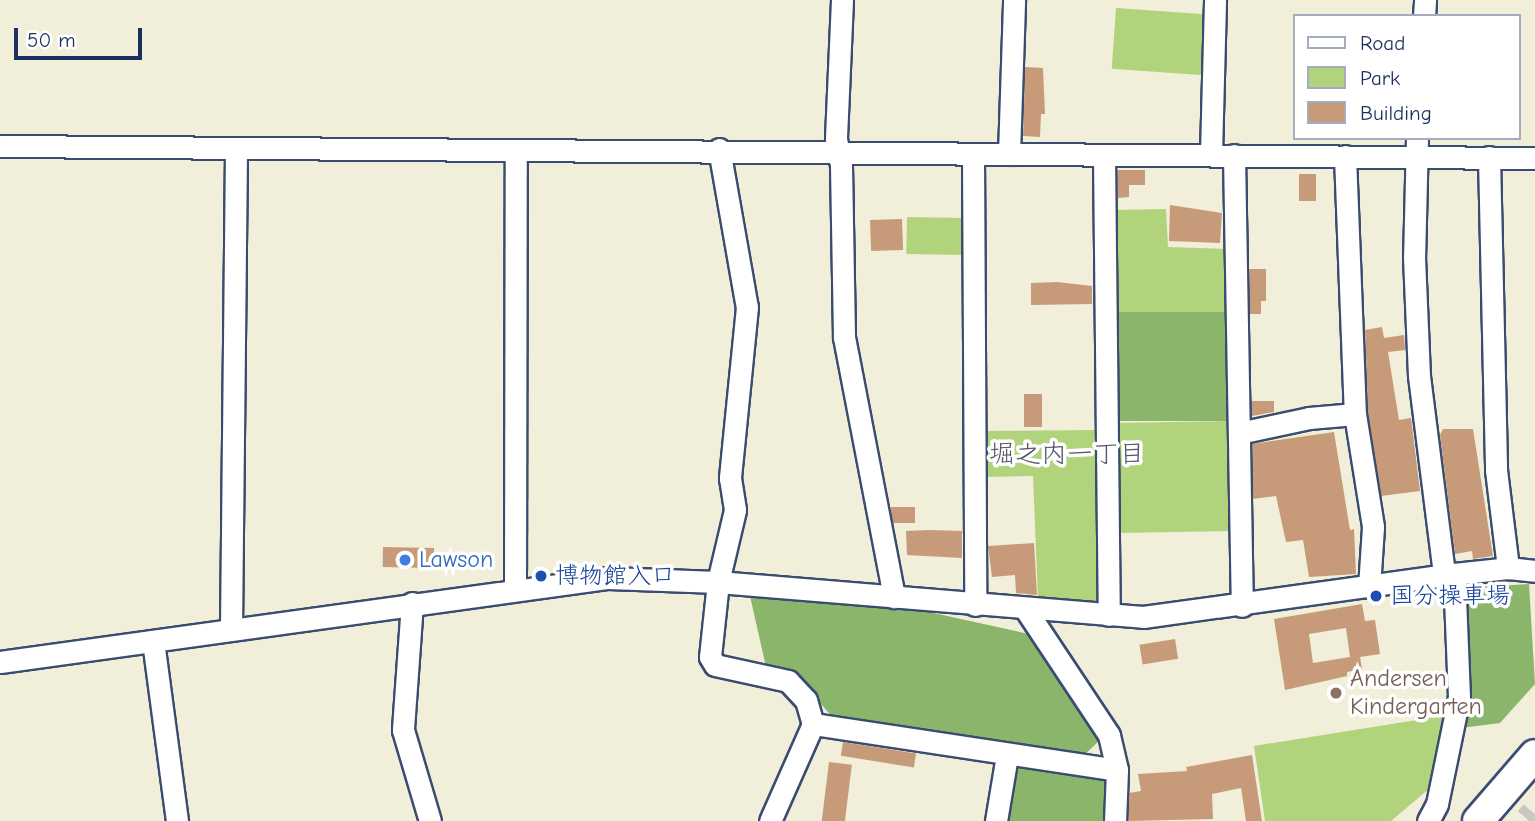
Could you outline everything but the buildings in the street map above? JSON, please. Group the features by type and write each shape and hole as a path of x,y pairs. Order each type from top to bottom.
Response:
{"highway":[{"path":"1478,821 1535,755"}],"street":[{"path":"842,0 839,153 844,337 894,597"},
{"path":"1009,154 1014,0"},
{"path":"1211,154 1215,0"},
{"path":"0,146 236,151 516,152 719,149 839,153 1345,156 1417,147 1489,157 1535,158"},
{"path":"1417,147 1414,257 1419,376 1449,575 1459,698 1437,804 1428,821"},
{"path":"719,149 747,307 730,478 735,510 718,582 710,657 715,664 788,681 806,700 813,724 770,821"},
{"path":"231,628 236,151"},
{"path":"515,588 516,152"},
{"path":"973,154 975,605"},
{"path":"1104,155 1109,615"},
{"path":"1234,155 1242,606"},
{"path":"1345,156 1355,414 1373,527 1369,587"},
{"path":"1489,157 1496,470 1508,568"},
{"path":"1239,433 1309,418 1355,414"},
{"path":"0,662 515,588 608,578 718,582 1026,610 1143,617 1242,606 1508,568 1535,571"},
{"path":"412,603 403,730 430,821"},
{"path":"1026,610 1097,711 1110,735 1117,770 1115,821"},
{"path":"153,641 177,821"},
{"path":"813,724 1117,770"},
{"path":"996,821 1007,755"}],"green space":[{"path":"1116,8 1208,14 1204,75 1112,69"},
{"path":"1166,209 1168,247 1228,249 1230,312 1114,314 1113,210"},
{"path":"907,217 965,218 964,255 906,254"},
{"path":"1114,312 1230,312 1230,421 1114,421"},
{"path":"1230,421 1232,531 1118,533 1116,423"},
{"path":"1100,430 1103,597 1098,604 1038,600 1033,476 985,477 984,431"},
{"path":"1529,584 1535,684 1500,723 1461,728 1461,588"},
{"path":"750,596 929,612 1029,634 1087,715 1099,741 1081,758 835,720 797,677 766,667"},
{"path":"1448,715 1430,788 1391,821 1265,821 1254,746"},
{"path":"1015,764 1103,776 1108,783 1107,821 1003,821"}],"tunnel":[{"path":"1529,821 1535,814"}],"place":[{"name":"Lawson","path":"405,560"},
{"name":"博物館入口","path":"541,576"},
{"name":"国分操車場","path":"1376,596"},
{"name":"Andersen Kindergarten","path":"1336,693"}],"district":[{"name":"堀之内一丁目","path":"1067,455"}]}
